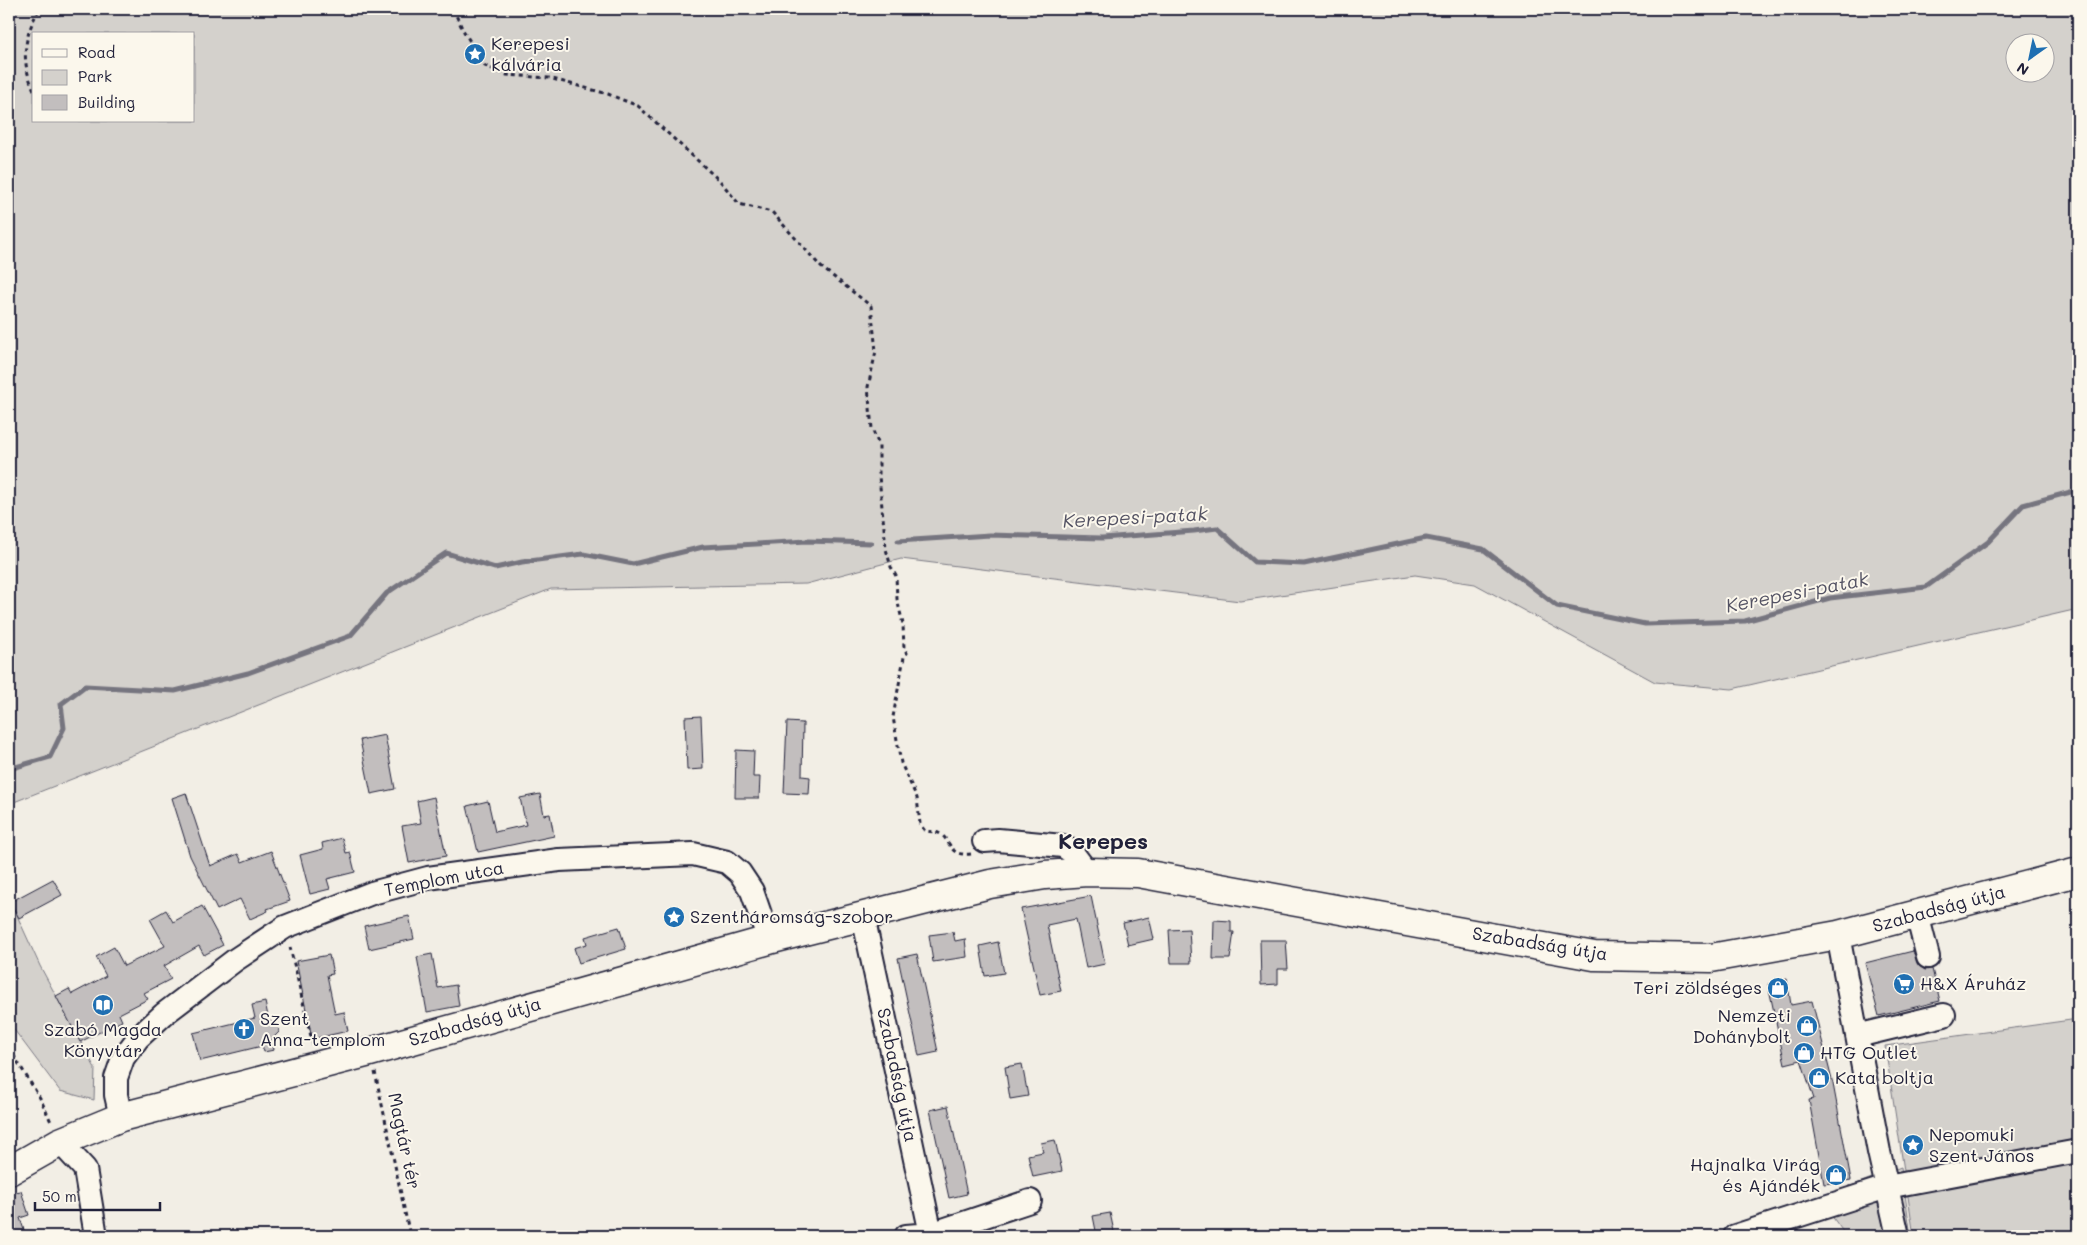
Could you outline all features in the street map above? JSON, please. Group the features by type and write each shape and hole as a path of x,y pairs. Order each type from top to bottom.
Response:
{"main road":[{"name":"Szabadság útja","path":"9,1171 60,1142 120,1117 370,1052 769,940 990,884 1045,875 1087,872 1138,872 1594,956 1711,958 1838,935 2078,872"}],"street":[{"path":"984,841 998,840 1063,846 1072,852 1087,872"},
{"name":"Templom utca","path":"120,1117 116,1095 116,1078 122,1058 138,1038 164,1014 219,972 285,927 372,893 428,878 559,860 693,854 727,862 740,873 752,891 769,940"},
{"path":"1917,914 1928,957"},
{"name":"Szabadság útja","path":"863,916 931,1234"},
{"path":"1838,935 1898,1236"},
{"path":"1857,1036 1944,1014"},
{"path":"60,1142 85,1169 96,1236"},
{"path":"1735,1236 1887,1187 2078,1151"},
{"path":"906,1236 931,1234 1030,1201"}],"path":[{"path":"32,85 26,71 25,53 32,22 39,9"},
{"path":"453,9 463,30 485,66 507,75 549,78 608,94 638,106 721,182 739,204 772,212 821,267 871,306 876,350 868,387 872,429 880,445 879,476 886,549 891,568 896,576 897,600 903,624 904,649 907,653 904,657 893,717 900,763 917,798 920,824 926,830 943,835 948,844 957,853 974,854 984,841"},
{"path":"285,927 317,1066"},
{"path":"9,1048 40,1098 60,1142"},
{"name":"Magtár tér","path":"370,1052 410,1236"}],"green space":[{"path":"9,9 2078,9 2078,609 1732,689 1655,682 1475,584 1415,575 1240,601 901,559 806,584 551,589 9,804"},
{"path":"9,898 40,966 95,1068 94,1100 60,1091 9,1023"},
{"path":"2078,1019 2078,1236 1914,1236 1885,1046"},
{"path":"1901,1167 1911,1236 1846,1236 1819,1198"}],"building":[{"path":"701,716 703,769 687,770 685,717"},
{"path":"787,722 803,723 802,776 810,777 809,794 784,793"},
{"path":"385,735 395,789 371,794 360,740"},
{"path":"736,750 754,751 753,777 760,777 759,798 735,798"},
{"path":"186,793 210,866 238,854 242,862 271,851 290,901 267,909 268,911 250,919 240,899 217,910 190,856 172,798"},
{"path":"540,794 544,815 550,814 554,836 478,852 467,806 488,801 495,832 526,825 520,798"},
{"path":"434,797 446,856 409,863 402,826 421,823 417,801"},
{"path":"342,838 346,853 350,852 355,872 327,879 330,889 310,894 300,855 323,849 322,843"},
{"path":"53,879 62,895 19,918 10,902"},
{"path":"1091,896 1105,964 1086,968 1076,919 1047,925 1061,991 1040,995 1021,909"},
{"path":"202,906 223,945 204,955 199,946 164,966 171,979 144,993 148,999 119,1014 122,1021 80,1042 56,996 69,989 72,994 106,976 96,957 114,947 124,966 165,946 150,919 166,910 173,922"},
{"path":"409,916 414,939 369,949 364,926"},
{"path":"1149,917 1154,939 1128,945 1123,923"},
{"path":"1214,920 1231,921 1231,932 1234,932 1230,959 1213,959"},
{"path":"619,927 626,949 579,963 574,948 587,944 585,937"},
{"path":"1189,929 1191,963 1171,963 1169,930"},
{"path":"953,932 955,941 965,939 967,957 933,962 929,935"},
{"path":"1260,940 1286,940 1288,969 1278,969 1278,984 1261,985"},
{"path":"998,942 1004,973 985,976 980,946"},
{"name":"H&X Áruház","path":"1913,951 1919,966 1925,970 1932,969 1940,1001 1879,1016 1865,963"},
{"path":"432,954 438,988 456,985 459,1006 427,1012 417,957"},
{"path":"917,954 938,1052 919,1056 898,958"},
{"path":"329,955 333,974 327,975 335,1014 344,1012 348,1031 312,1039 296,961"},
{"path":"1787,979 1791,1005 1812,1001 1833,1084 1851,1180 1824,1184 1809,1100 1814,1099 1801,1060 1785,1064 1768,984"},
{"name":"Szent Anna-templom","path":"265,1002 269,1021 278,1025 279,1032 272,1039 274,1050 264,1052 261,1042 262,1046 200,1061 193,1033 255,1018 252,1005"},
{"path":"1022,1064 1028,1096 1010,1099 1005,1067"},
{"path":"948,1106 967,1194 949,1198 930,1110"},
{"path":"1055,1140 1062,1171 1033,1177 1028,1155 1043,1152 1041,1143"},
{"path":"21,1191 29,1215 20,1218 26,1236 9,1236 9,1193"},
{"path":"1110,1213 1115,1236 1097,1236 1093,1216"}],"waterway":[{"name":"Kerepesi-patak","path":"898,541 990,535 1102,538 1217,528 1255,562 1304,564 1426,538 1483,549 1557,606 1645,624 1745,621 1830,598 1926,587 1988,542 2023,505 2078,490"},
{"name":"Kerepesi-patak","path":"9,769 50,757 64,728 61,704 85,686 175,691 248,673 350,636 387,593 446,553 495,568 522,562 583,554 633,564 703,547 807,541 871,543"}],"place":[{"name":"Kerepesi kálvária","path":"475,54"},
{"name":"Szentháromság-szobor","path":"674,917"},
{"name":"H&X Áruház","path":"1904,984"},
{"name":"Teri zöldséges","path":"1778,988"},
{"name":"Szabó Magda Könyvtár","path":"103,1005"},
{"name":"Nemzeti Dohánybolt","path":"1807,1026"},
{"name":"Szent Anna-templom","path":"244,1029"},
{"name":"HTG Outlet","path":"1804,1053"},
{"name":"Kata boltja","path":"1819,1078"},
{"name":"Nepomuki Szent János","path":"1913,1145"},
{"name":"Hajnalka Virág és Ajándék","path":"1836,1175"}],"district":[{"name":"Kerepes","path":"1103,841"}]}
